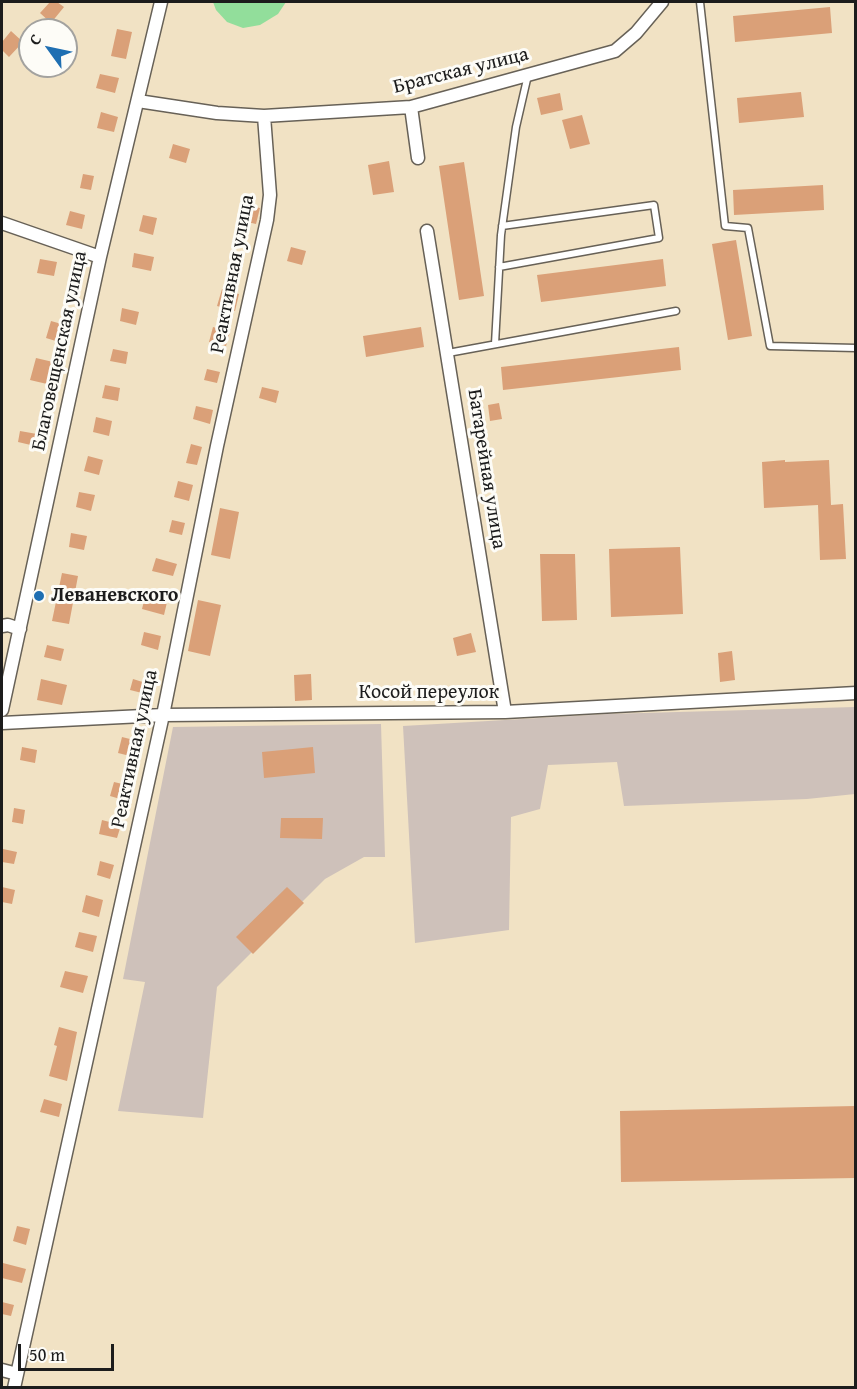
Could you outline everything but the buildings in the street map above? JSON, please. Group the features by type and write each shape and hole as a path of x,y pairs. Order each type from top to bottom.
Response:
{"street":[{"name":"Благовещенская улица","path":"2,710 100,257 161,2"},
{"name":"Братская улица","path":"138,101 217,113 264,116 411,107 615,51 636,33 662,2"},
{"path":"411,107 418,158"},
{"name":"Реактивная улица","path":"14,1388 163,715 217,446 267,220 270,195 264,116"},
{"path":"2,223 100,257"},
{"name":"Батарейная улица","path":"428,231 505,712"},
{"path":"2,626 8,625 20,629"},
{"name":"Косой переулок","path":"2,723 163,715 505,712 855,693"},
{"path":"2,1370 17,1374"}],"lane":[{"path":"700,2 725,226 748,228 770,346 855,348"},
{"path":"495,344 502,226 516,127 528,75"},
{"path":"499,267 659,238 654,205 502,226"},
{"path":"448,353 676,311"}],"shaded area":[{"path":"855,707 855,794 807,799 624,806 617,762 548,765 540,809 511,817 509,930 415,943 403,726 607,714"},
{"path":"381,724 385,857 364,857 325,879 217,987 203,1118 118,1111 145,982 123,979 173,727"}],"green space":[{"path":"213,2 286,2 278,14 260,25 243,28 227,22 216,10"}],"place":[{"name":"Леваневского","path":"39,596"}]}
